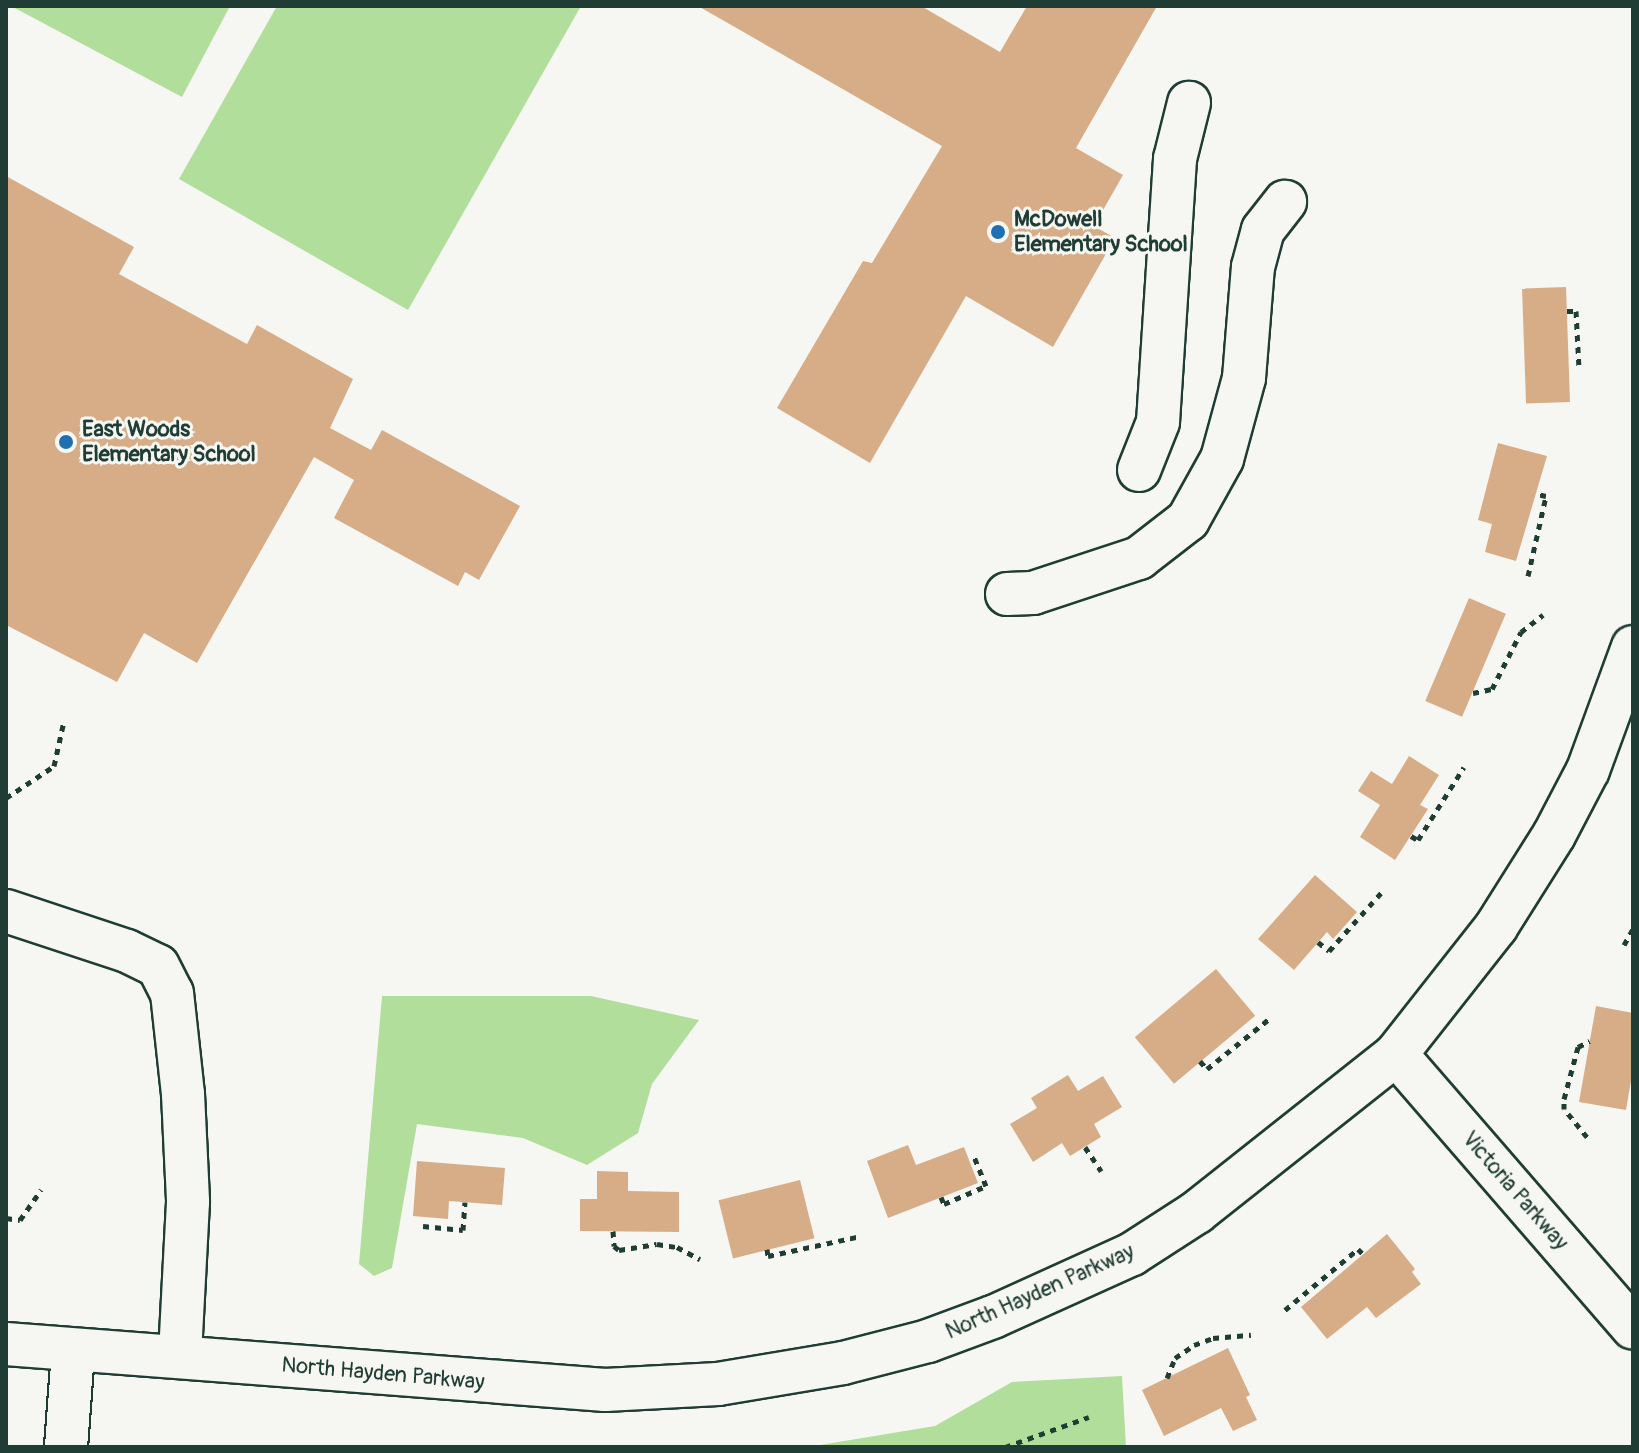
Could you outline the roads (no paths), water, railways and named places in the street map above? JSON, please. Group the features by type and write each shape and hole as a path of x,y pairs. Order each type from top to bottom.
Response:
{"street":[{"path":"1139,470 1158,422 1175,159 1189,103"},
{"path":"1007,594 1033,593 1139,558 1188,520 1222,459 1244,378 1253,267 1263,230 1285,202"},
{"name":"North Hayden Parkway","path":"6,1344 605,1390 718,1384 843,1363 928,1341 993,1317 1132,1254 1197,1212 1396,1054 1496,927 1554,835 1588,770 1633,647"},
{"path":"6,911 158,966 172,993 183,1094 188,1202 180,1357"},
{"name":"Victoria Parkway","path":"1396,1054 1633,1328"},
{"path":"66,1447 73,1351"}],"place":[{"name":"McDowell Elementary School","path":"998,232"},
{"name":"East Woods Elementary School","path":"66,442"}]}
